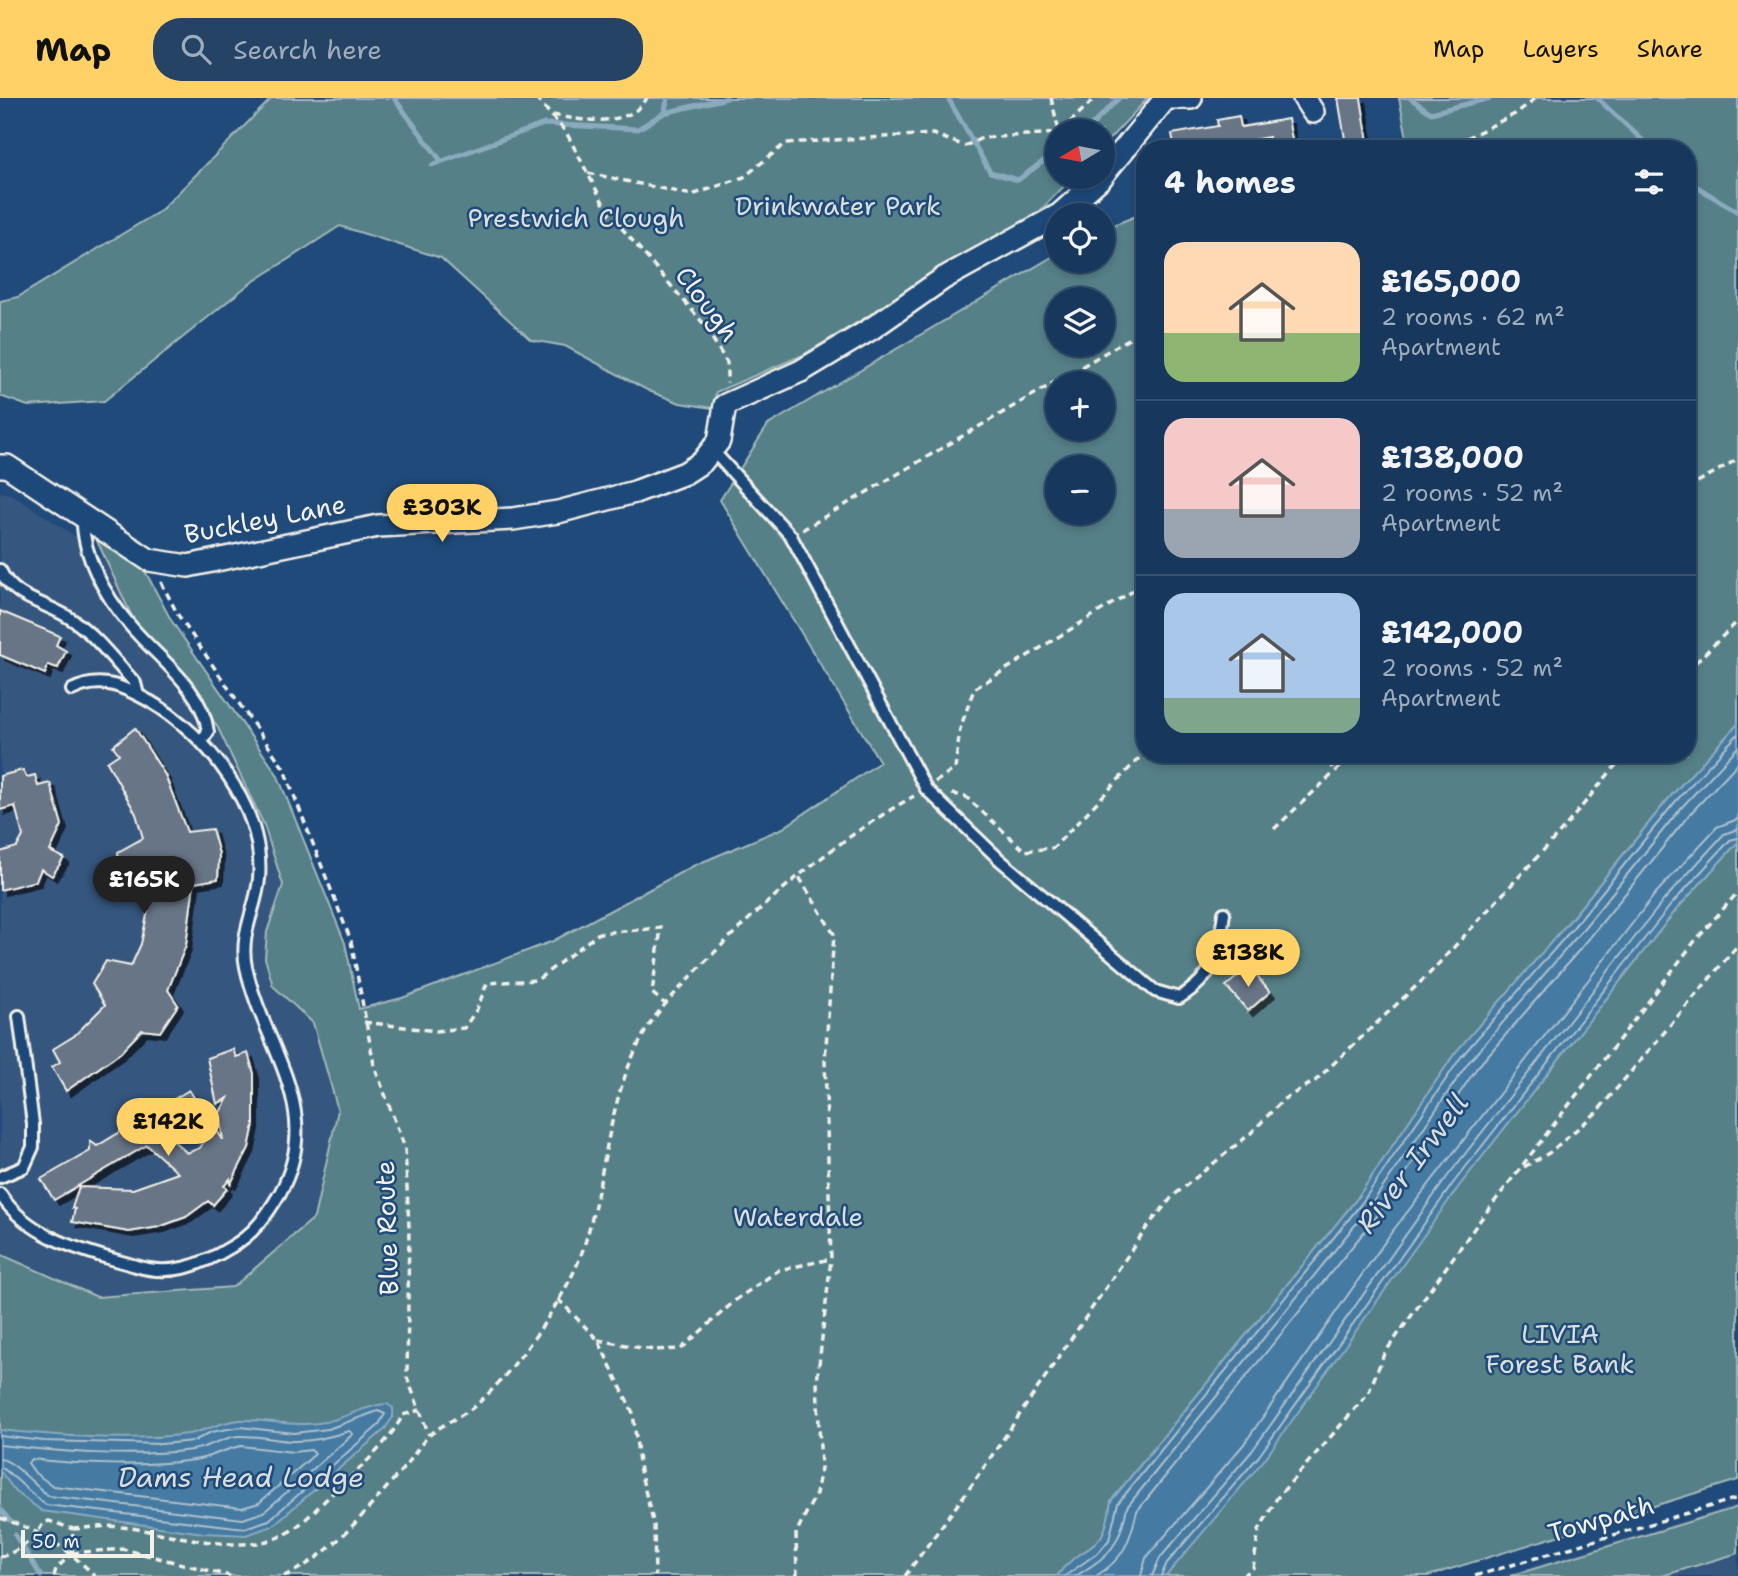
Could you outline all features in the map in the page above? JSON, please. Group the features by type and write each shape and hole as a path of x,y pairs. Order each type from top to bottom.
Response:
{"street":[{"path":"1115,160 1166,98 1191,98"},
{"path":"1072,203 1088,189"},
{"path":"713,451 722,431 725,405 801,371 944,278 1045,223"},
{"name":"Buckley Lane","path":"149,560 188,566 378,526 513,519 558,512 663,483 685,473 713,451"},
{"path":"0,466 8,466 149,560"}],"lane":[{"path":"713,451 791,536 926,789 1000,860 1154,991 1179,998 1213,970 1224,913"},
{"path":"83,516 88,553 97,576 127,623 180,678 197,702 207,723 208,732 202,740"},
{"path":"0,570 7,583 19,593 74,621 135,683 138,695"},
{"path":"0,1194 12,1212 33,1229 140,1268 169,1270 201,1264 237,1244 258,1226 282,1189 297,1149 295,1102 261,1018 245,965 243,945 246,926 257,893 257,850 239,797 202,740 178,720 138,695 100,681 72,690"},
{"path":"0,1177 24,1167 33,1147 19,1016"}],"path":[{"name":"Clough","path":"536,98 566,132 608,212 703,323 727,363 725,405"},
{"path":"551,115 576,120 615,120 643,105 648,98"},
{"path":"1051,98 1056,119"},
{"path":"1073,119 1095,98"},
{"path":"1463,140 1515,114 1536,98"},
{"path":"587,173 692,195 744,177 786,143 933,134 965,146 982,138 1045,133"},
{"path":"791,536 1136,335"},
{"path":"1696,483 1738,459"},
{"name":"Blue Route","path":"149,560 178,615 283,767 351,941 374,1065 405,1149 409,1227 407,1377 429,1435"},
{"path":"284,1576 307,1566 343,1534 429,1435 472,1408 512,1366 558,1299 581,1255 607,1136 625,1073 648,1027 665,1004 730,936 799,877 863,827 955,769 961,729 974,690 1136,589"},
{"path":"1696,662 1738,621"},
{"path":"926,789 965,796 1025,851 1040,852 1053,848 1136,761"},
{"path":"1328,763 1336,771"},
{"path":"1274,829 1344,763"},
{"path":"905,1576 974,1482 1147,1227 1173,1196 1250,1134 1284,1098 1315,1081 1429,974 1564,828 1618,763"},
{"path":"797,1576 796,1534 816,1494 821,1468 817,1382 831,1259 825,1060 834,934 799,877"},
{"path":"1243,1576 1253,1569 1259,1530 1277,1498 1368,1394 1384,1354 1478,1223 1695,941 1738,892"},
{"path":"364,1022 436,1031 464,1028 477,1009 486,983 537,980 599,933 661,928 652,993 665,1004"},
{"path":"1522,1168 1549,1153 1595,1113 1738,945"},
{"path":"598,1340 653,1350 681,1349 737,1299 779,1270 831,1259"},
{"path":"558,1299 598,1340 633,1413 640,1471 654,1525 656,1576"},
{"path":"0,1557 14,1553 39,1532 43,1523 49,1521 73,1529 120,1527 220,1542 262,1543 293,1530 393,1434 403,1415 420,1410"},
{"name":"Towpath","path":"1475,1576 1738,1498"},
{"path":"0,1518 39,1532 72,1553 95,1576"},
{"path":"72,1553 73,1529"},
{"path":"54,1576 56,1569 72,1553 123,1549 230,1576"}],"shaded area":[{"path":"0,492 11,494 78,538 123,577 263,774 313,1023 338,1110 314,1218 233,1287 97,1297 0,1254"},
{"path":"1737,1505 1738,1576 1500,1576"}],"green space":[{"path":"272,98 1148,98 1115,133 1115,119 1045,119 1045,189 1061,189 1036,215 803,355 716,392 713,408 680,403 649,391 565,346 531,340 441,258 340,226 248,285 104,401 28,406 0,396 0,301 18,297 160,211"},
{"name":"Waterdale","path":"1399,98 1738,98 1738,724 1670,797 1567,924 1455,1053 1356,1200 1111,1501 1104,1532 1092,1547 1076,1557 1057,1576 0,1576 0,1254 97,1297 233,1287 314,1218 338,1110 313,1023 273,986 265,958 267,932 283,885 264,825 218,728 186,678 133,619 93,532 145,571 171,620 277,774 345,943 359,1009 402,998 553,941 693,866 783,828 880,762 720,500 768,425 1045,261 1045,273 1115,273 1115,224 1136,216 1136,763 1696,763 1696,140 1405,140"},
{"name":"LIVIA Forest Bank","path":"1738,842 1738,1480 1428,1576 1166,1576 1459,1186 1676,910"},
{"path":"1738,1507 1738,1553 1662,1576 1510,1576"}],"water":[{"name":"River Irwell","path":"1738,724 1738,842 1676,910 1459,1186 1264,1460 1166,1576 1057,1576 1076,1557 1098,1541 1108,1520 1111,1501 1356,1200 1455,1053 1567,924 1670,797"},
{"name":"Dams Head Lodge","path":"387,1404 393,1408 393,1417 384,1430 272,1526 246,1535 204,1533 42,1511 16,1492 0,1471 0,1430 142,1438 194,1433 240,1420 314,1424"}],"building":[{"path":"1338,98 1361,98 1368,140 1345,140"},
{"path":"1239,116 1241,127 1288,119 1292,140 1270,140 1269,137 1252,140 1173,140 1172,134 1218,126 1217,120"},
{"path":"0,611 60,636 56,645 66,651 58,668 48,665 45,674 0,655"},
{"path":"135,728 165,775 187,832 212,829 219,854 218,879 194,883 186,945 168,990 178,1005 160,1032 142,1030 120,1053 66,1091 52,1067 60,1062 53,1049 74,1036 105,1005 92,984 106,961 131,966 141,944 147,915 150,887 120,879 118,852 143,838 136,814 107,762 119,754 113,746"},
{"path":"23,770 27,777 35,775 38,786 50,783 62,825 50,851 64,858 52,876 41,869 36,881 0,890 0,852 17,847 23,836 15,806 0,810 0,776"},
{"path":"1249,967 1270,992 1248,1011 1226,986"},
{"path":"233,1049 236,1057 248,1053 254,1074 254,1124 249,1148 230,1185 230,1179 224,1186 227,1189 213,1205 208,1201 186,1217 159,1227 129,1232 72,1222 75,1209 72,1208 79,1187 133,1189 178,1173 147,1145 54,1200 41,1179 90,1151 90,1141 97,1146 189,1090 204,1112 165,1133 187,1153 200,1148 213,1125 223,1140 219,1114 228,1098 217,1104 207,1058"}],"waterway":[{"path":"394,98 441,161"},
{"path":"664,113 668,98"},
{"path":"432,165 544,124 638,129 664,113 727,98"},
{"path":"948,98 990,172 1018,180 1045,160"},
{"path":"1098,119 1119,98"},
{"path":"1410,98 1431,113 1490,98"},
{"path":"1597,98 1642,140"},
{"path":"1696,186 1738,212"},
{"path":"0,1509 9,1520"},
{"path":"15,1535 41,1576"}],"park label":[{"name":"Drinkwater Park","path":"838,206"},
{"name":"Prestwich Clough","path":"576,218"}]}
